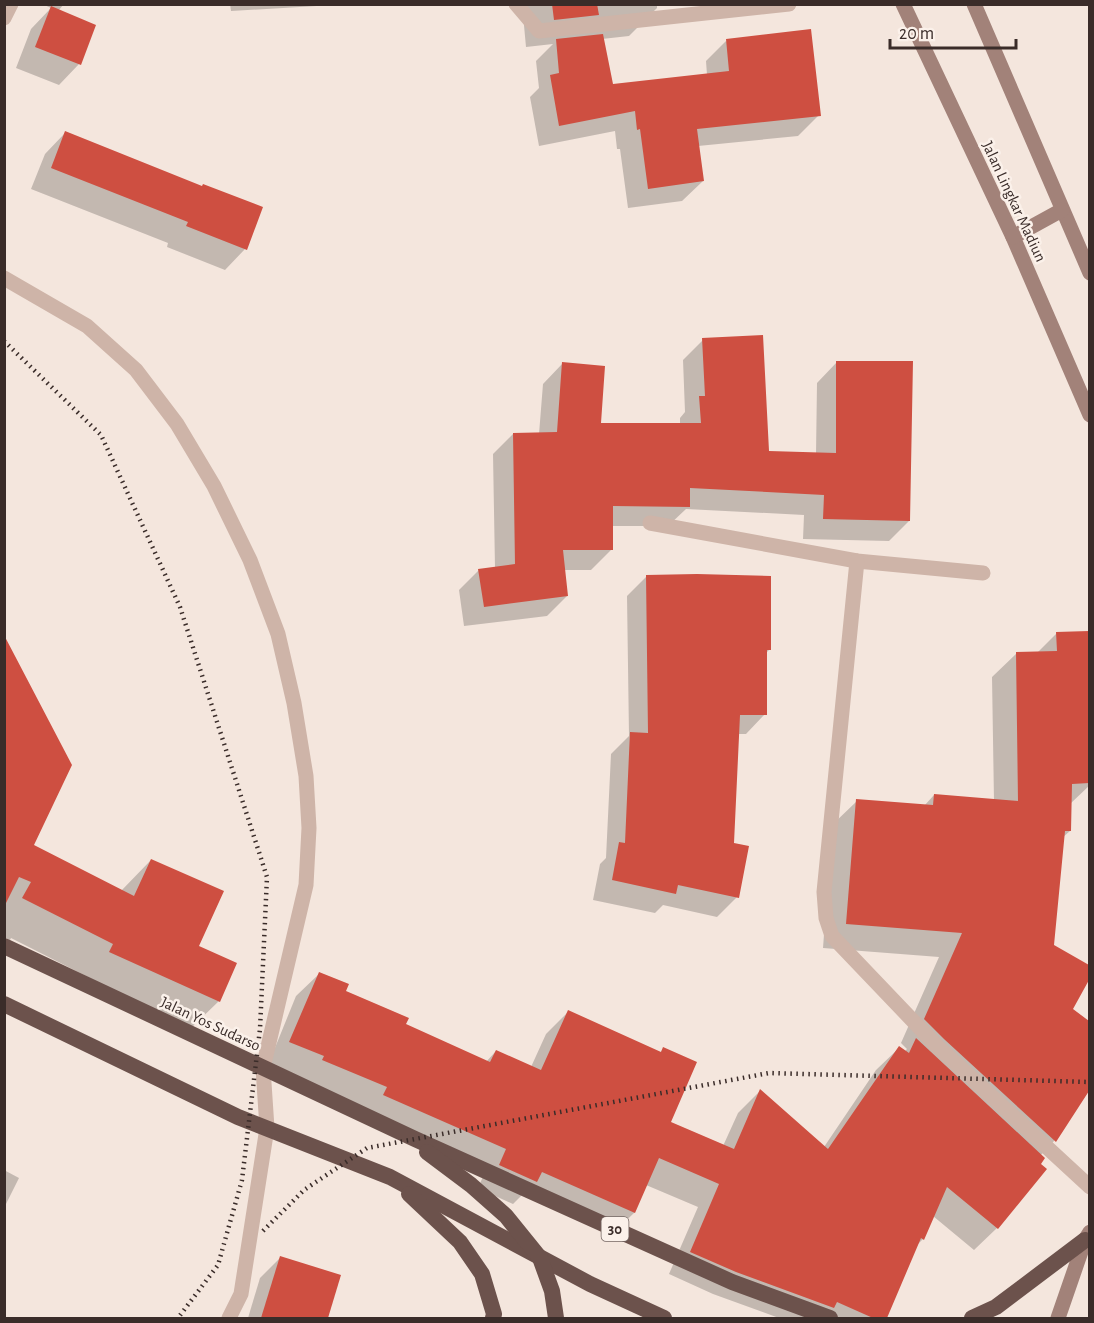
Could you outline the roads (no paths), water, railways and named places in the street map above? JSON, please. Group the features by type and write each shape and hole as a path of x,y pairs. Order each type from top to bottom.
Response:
{"highway":[{"name":"Jalan Yos Sudarso","path":"4,946 402,1133"},
{"name":"30","path":"4,1004 238,1117 390,1177 590,1284 664,1318"},
{"name":"30","path":"402,1133 471,1185 506,1216 540,1258 552,1292 556,1318"},
{"name":"30","path":"402,1133 732,1282 830,1318"},
{"name":"30","path":"390,1177 460,1242 482,1274 494,1314 493,1318"},
{"path":"972,1318 996,1307 1087,1236"}],"main road":[{"name":"Jalan Lingkar Madiun","path":"903,4 1013,237 1089,415"},
{"path":"974,4 1089,273"},
{"path":"1013,237 1062,210"},
{"path":"1058,1318 1087,1236"}],"street":[{"path":"4,18 11,4"},
{"path":"516,4 539,31 789,4"},
{"path":"4,278 87,326 136,370 177,424 214,486 250,560 279,634 296,713 306,776 309,828 306,885 263,1068 267,1128 242,1294 229,1318"},
{"path":"650,523 856,561 983,573"},
{"path":"856,561 824,892 826,918 832,936 937,1046 1089,1187"}],"railway":[{"path":"4,341 101,435 180,607 267,877 260,1029 242,1180 218,1265 178,1318"},
{"path":"263,1231 304,1190 367,1148 769,1073 1090,1082"}]}
